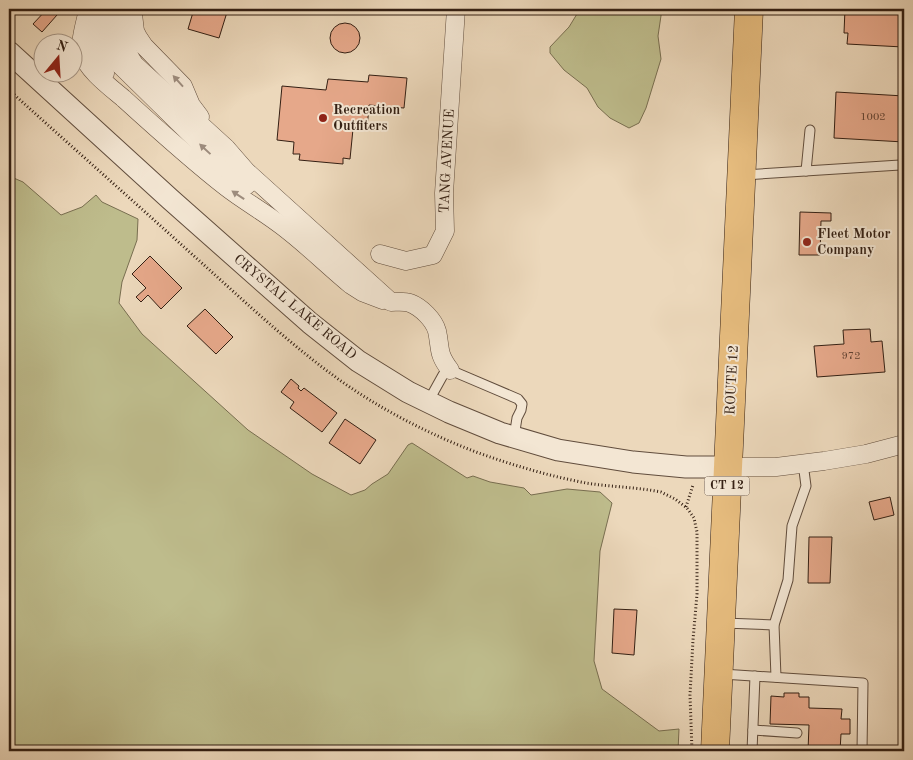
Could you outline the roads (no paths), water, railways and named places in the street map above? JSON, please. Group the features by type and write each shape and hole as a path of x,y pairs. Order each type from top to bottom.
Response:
{"highway":[{"name":"ROUTE 12","path":"716,751 749,9"}],"street":[{"path":"88,9 81,47 83,55 92,68 178,148 228,188 284,227 351,285 362,292 391,302 411,304 420,308 436,328 440,354 450,370"},
{"path":"100,9 95,38 96,56 107,76 126,101"},
{"path":"113,9 108,38 109,46 120,65 231,172 360,282 391,302"},
{"path":"131,9 124,36 129,57 135,65 226,148 246,171 391,302"},
{"name":"TANG AVENUE","path":"380,254 406,261 434,256 445,231 444,193 456,9"},
{"name":"CRYSTAL LAKE ROAD","path":"9,52 170,199 310,323 358,361 408,392 449,412 500,433 558,450 633,462 686,467 776,467 866,454 904,444"}],"lane":[{"path":"806,171 810,130"},
{"path":"741,176 900,165"},
{"path":"428,402 443,375 450,370 518,399 522,404 516,418 514,437"},
{"path":"776,677 774,625 788,580 792,526 806,486 803,464"},
{"path":"721,623 774,625"},
{"path":"719,674 863,683 862,751"},
{"path":"752,751 756,676"},
{"path":"753,730 797,733"}],"place":[{"name":"Recreation Outfiters","path":"323,118"},
{"name":"Fleet Motor Company","path":"807,242"}]}
